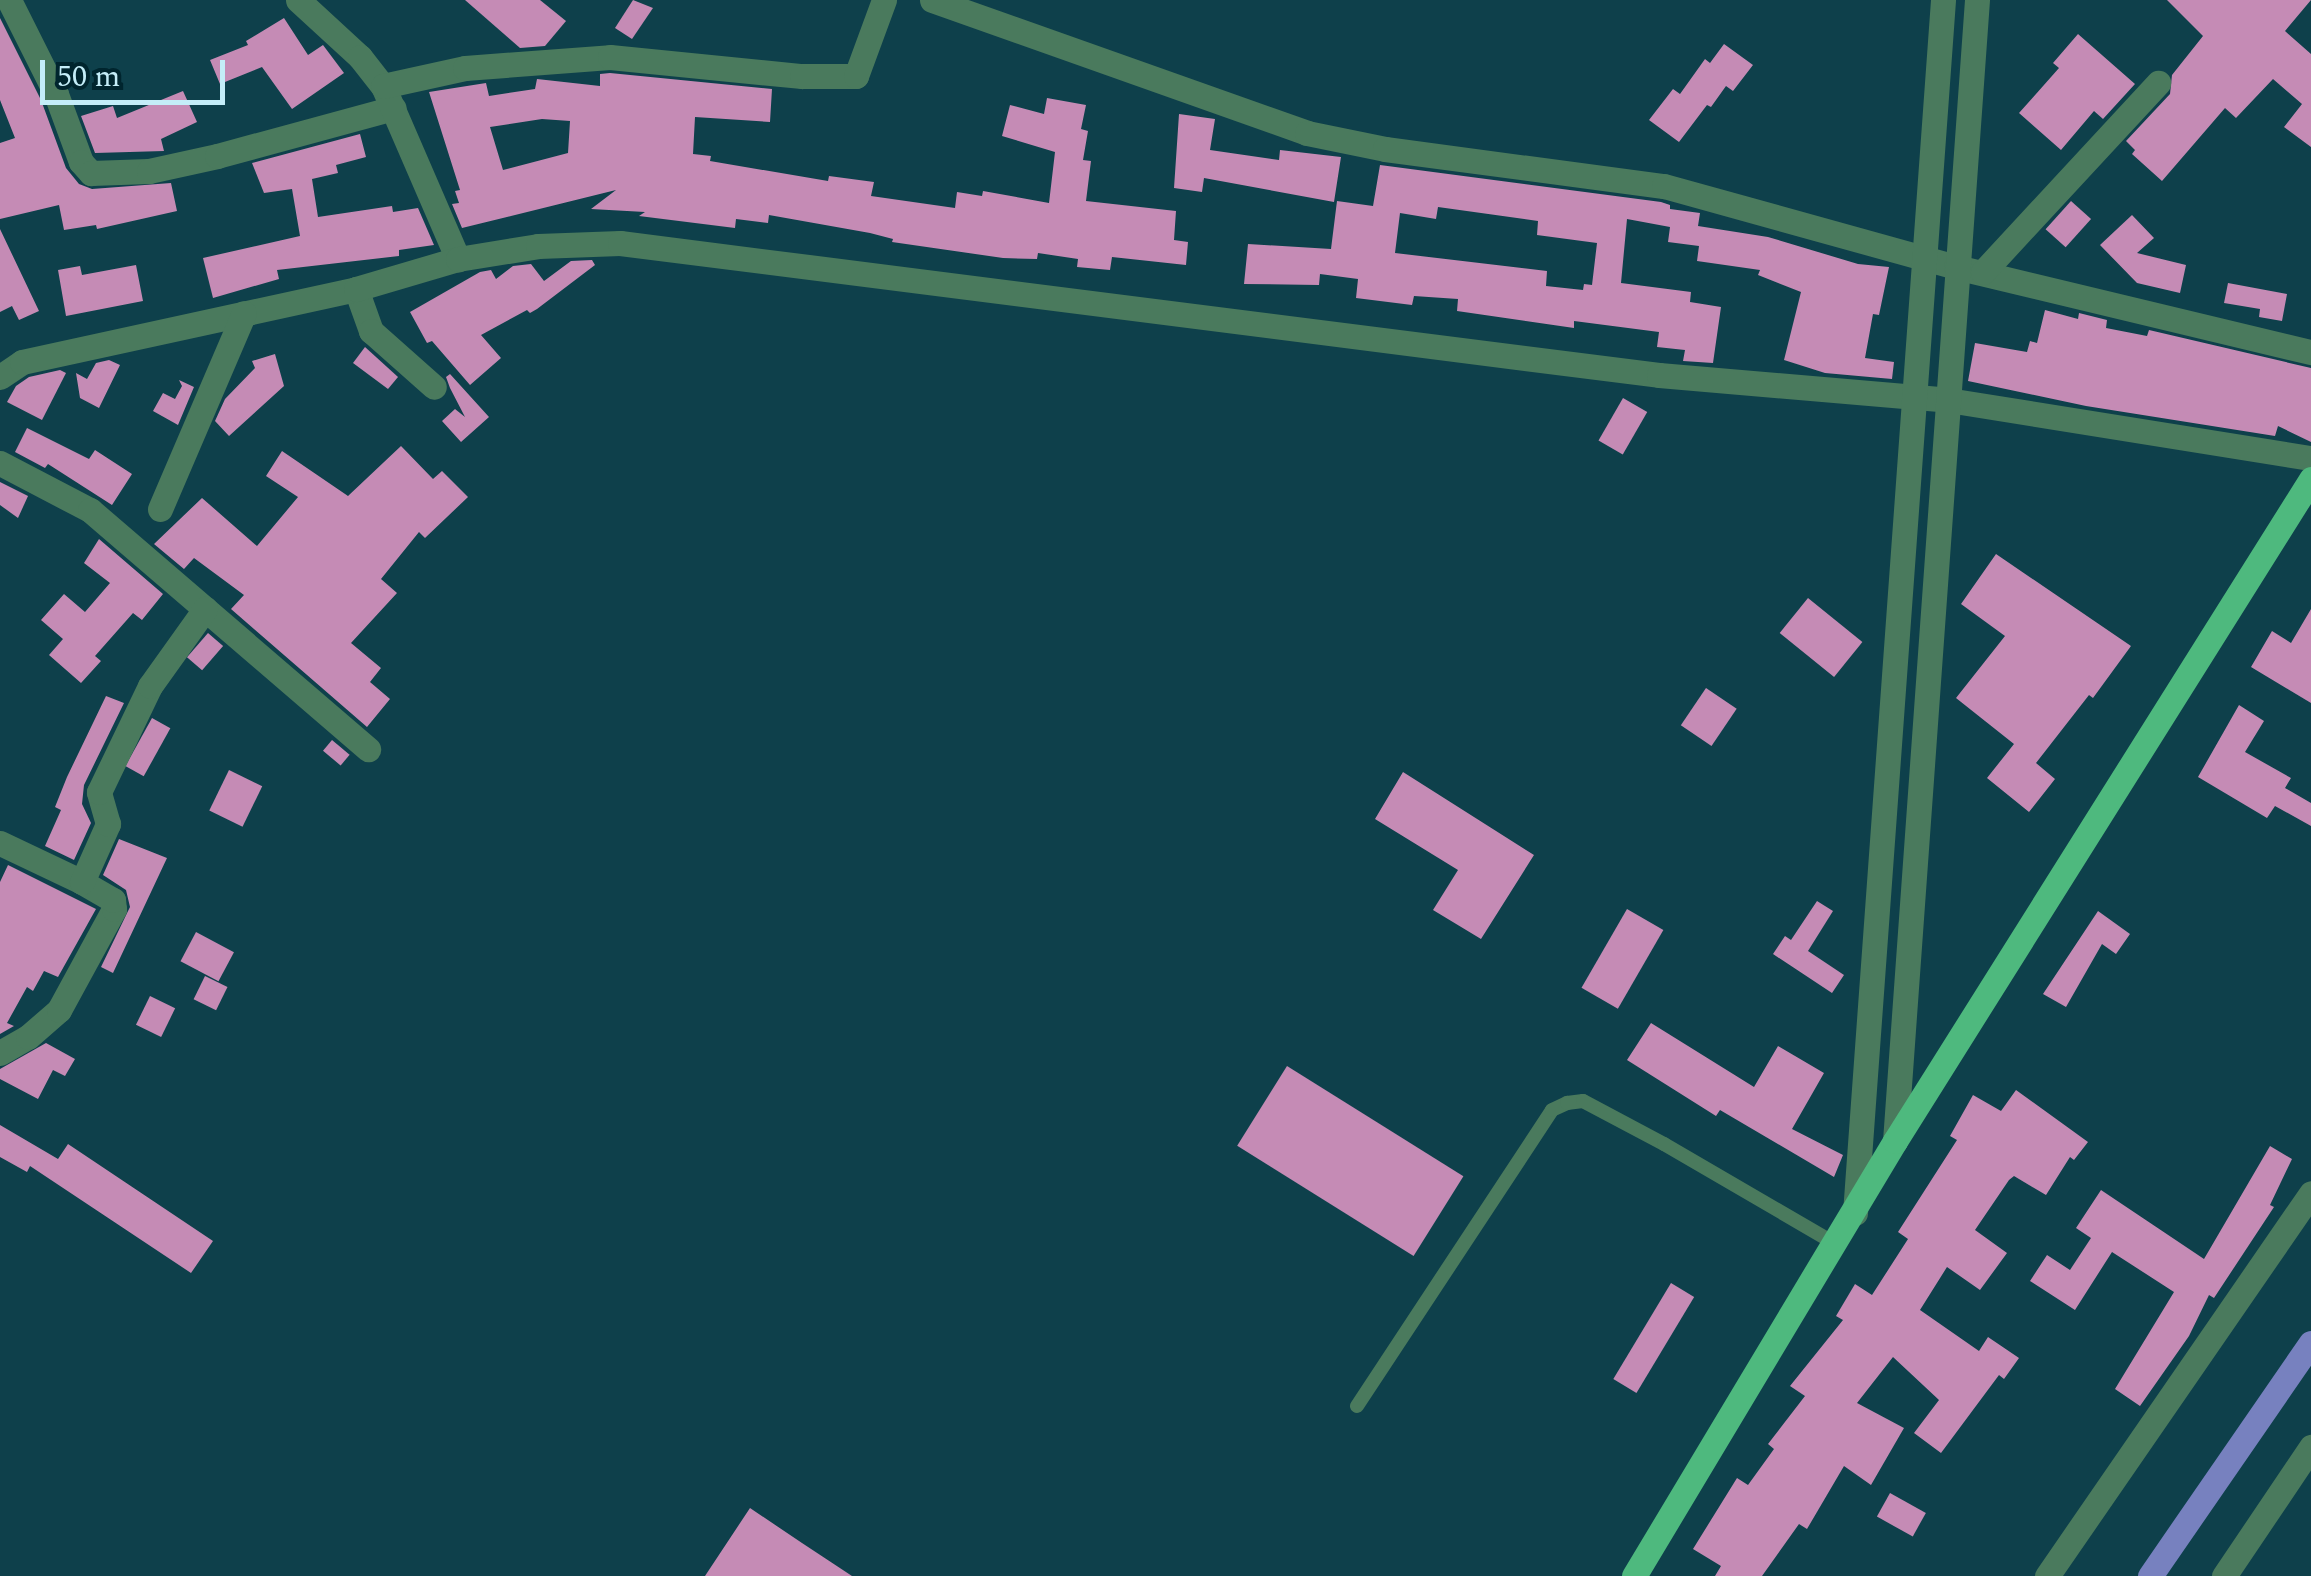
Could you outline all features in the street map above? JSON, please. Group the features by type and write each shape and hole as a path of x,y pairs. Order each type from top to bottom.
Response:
{"main road":[{"path":"1634,1576 1895,1141 2311,479"}],"street":[{"path":"9,0 52,84 80,162 91,173 134,173 183,164 465,68 610,58 802,76 856,76 884,0"},
{"path":"298,0 360,56 389,97 458,259"},
{"path":"932,0 1240,112 1307,132 1385,150 1664,186 1956,267 2311,352"},
{"path":"1855,1213 1943,0"},
{"path":"1895,1141 1976,0"},
{"path":"1983,272 2158,83"},
{"path":"0,378 22,362 356,289 458,259 538,246 620,243 1659,375 1948,400 2311,458"},
{"path":"356,289 371,331 434,387"},
{"path":"160,509 244,313"},
{"path":"0,463 90,510 368,750"},
{"path":"82,882 108,824 99,792 150,686 205,609"},
{"path":"0,843 82,882 112,900 114,909 59,1010 28,1037 0,1052"},
{"path":"2047,1576 2311,1193"},
{"path":"2224,1576 2311,1447"}],"lane":[{"path":"1357,1406 1552,1110 1567,1103 1583,1101 1648,1135 1836,1244"}],"building":[{"path":"465,0 540,0 566,21 545,46 520,48"},
{"path":"633,0 653,8 632,39 615,28"},
{"path":"2167,0 2311,0 2285,31 2311,54 2311,147 2284,127 2302,104 2273,79 2236,118 2225,108 2162,181 2132,154 2135,150 2126,141 2170,94 2172,75 2203,36"},
{"path":"0,18 41,100 66,168 79,184 92,189 171,183 177,211 97,229 96,225 64,230 59,205 0,219 0,143 15,138 0,100"},
{"path":"284,18 308,55 323,45 344,73 292,109 262,67 220,84 210,60 248,45 246,41"},
{"path":"2078,34 2135,84 2103,119 2094,111 2061,150 2019,113 2059,68 2053,63"},
{"path":"1724,44 1753,65 1733,91 1726,86 1711,107 1707,105 1679,142 1649,120 1673,89 1680,94 1705,59 1710,63"},
{"path":"600,74 772,89 770,122 695,117 693,154 711,156 710,161 828,181 829,176 874,182 871,196 955,208 957,192 982,196 983,191 1049,203 1055,152 1002,136 1010,105 1044,114 1047,98 1086,105 1081,129 1088,131 1083,160 1091,161 1086,201 1176,211 1174,240 1188,242 1186,265 1112,257 1110,270 1077,267 1078,259 1038,253 1037,259 1003,258 892,242 893,239 870,233 769,215 768,223 736,219 735,228 639,216 645,212 591,209 616,190 462,228 452,204 459,203 455,191 460,190 429,92 486,83 489,96 535,89 537,79 600,86","holes":["542,119 570,121 568,153 503,170 490,127"]},
{"path":"183,91 197,122 161,139 164,151 95,153 81,116 113,106 117,118"},
{"path":"1179,114 1215,119 1210,150 1279,160 1280,150 1341,157 1334,202 1204,178 1202,192 1174,188"},
{"path":"360,134 366,157 336,165 338,173 312,179 318,217 392,206 393,212 418,208 434,245 399,250 399,256 277,270 279,279 213,298 203,258 300,236 292,189 264,193 252,163"},
{"path":"1380,165 1661,202 1670,205 1670,209 1700,213 1698,226 1768,237 1858,264 1889,267 1879,315 1873,314 1865,358 1894,362 1892,379 1825,373 1784,360 1801,292 1758,275 1760,270 1697,261 1699,246 1668,242 1670,227 1627,219 1621,283 1691,292 1690,302 1721,307 1713,363 1683,361 1685,350 1657,347 1659,332 1574,321 1574,328 1457,311 1458,299 1414,296 1412,305 1356,298 1358,279 1320,274 1319,285 1244,284 1248,244 1331,249 1337,201 1373,206","holes":["1438,207 1538,221 1537,235 1597,243 1592,285 1584,284 1583,290 1546,286 1547,271 1395,253 1400,213 1436,219"]},
{"path":"2071,201 2091,219 2066,247 2046,229"},
{"path":"2132,215 2154,238 2137,253 2186,265 2180,293 2137,283 2100,245"},
{"path":"0,229 39,311 19,320 12,306 0,312"},
{"path":"592,260 595,265 537,309 530,313 527,310 481,335 501,358 470,385 432,341 427,343 410,312 480,272 491,270 496,279 513,266 531,264 544,281 571,261"},
{"path":"136,265 143,301 66,316 58,270 80,266 82,275"},
{"path":"2228,283 2287,294 2282,321 2259,317 2260,309 2224,303"},
{"path":"2045,310 2078,319 2079,313 2107,320 2106,328 2147,336 2149,330 2311,368 2311,442 2278,426 2275,436 2086,406 1968,381 1975,343 2027,352 2030,341 2037,343"},
{"path":"365,347 398,377 388,389 353,363"},
{"path":"275,354 284,386 229,436 215,421 225,399 255,368 252,361"},
{"path":"109,360 120,365 99,408 80,398 76,373 87,379 96,363"},
{"path":"60,370 66,373 42,420 7,402 16,386 29,377"},
{"path":"450,374 489,417 461,442 442,421 455,409 465,417 446,377"},
{"path":"179,380 194,387 178,425 153,411 163,393 175,399 182,386"},
{"path":"1623,398 1647,412 1623,454 1598,440"},
{"path":"27,428 89,459 95,450 132,474 112,505 48,464 45,468 15,452"},
{"path":"401,446 433,479 442,471 468,497 425,538 419,532 381,579 397,593 351,643 381,668 370,682 390,699 367,727 231,609 244,595 194,558 184,569 154,544 202,498 257,546 298,497 266,476 282,451 348,496"},
{"path":"0,482 28,496 18,518 0,505"},
{"path":"99,539 163,594 142,620 133,613 95,656 101,661 81,683 49,655 63,639 41,620 64,594 85,612 110,583 84,563"},
{"path":"1996,554 2131,646 2093,698 2089,695 2036,763 2055,779 2029,812 1987,778 2014,744 1956,698 2005,636 1961,604"},
{"path":"1808,598 1862,642 1834,677 1780,633"},
{"path":"2311,609 2311,703 2251,667 2272,631 2291,643"},
{"path":"208,633 223,646 202,670 187,657"},
{"path":"1706,688 1737,709 1712,746 1681,725"},
{"path":"106,696 124,703 84,785 82,804 91,823 74,860 45,846 61,810 55,807 67,777"},
{"path":"2239,705 2264,721 2245,752 2291,778 2285,788 2311,803 2311,826 2275,806 2267,818 2198,777"},
{"path":"152,718 170,728 144,776 125,766"},
{"path":"332,740 350,755 341,766 323,751"},
{"path":"229,770 262,786 243,827 209,810"},
{"path":"1403,772 1534,855 1481,939 1433,910 1458,870 1375,819"},
{"path":"119,839 167,858 113,973 101,967 130,907 126,890 103,875"},
{"path":"8,865 96,909 58,977 44,971 33,991 27,987 7,1023 14,1026 0,1034 0,882"},
{"path":"1817,901 1833,911 1808,951 1844,975 1832,993 1773,954 1785,936 1791,940"},
{"path":"1627,909 1663,930 1618,1009 1582,988"},
{"path":"2098,911 2130,934 2116,954 2102,944 2066,1007 2043,994"},
{"path":"196,932 234,952 218,981 181,961"},
{"path":"205,976 227,987 216,1010 194,999"},
{"path":"150,996 175,1008 161,1037 136,1025"},
{"path":"1651,1023 1754,1087 1778,1046 1824,1073 1792,1129 1843,1155 1834,1177 1720,1110 1716,1116 1627,1060"},
{"path":"46,1043 75,1059 65,1076 53,1070 38,1099 0,1079 0,1069"},
{"path":"1287,1066 1463,1176 1414,1256 1237,1146"},
{"path":"2016,1090 2088,1142 2074,1160 2070,1157 2046,1195 2014,1176 2009,1180 1975,1230 2007,1253 1980,1290 1947,1267 1920,1310 1979,1351 1988,1337 2019,1358 2004,1379 1999,1375 1941,1453 1914,1433 1939,1400 1893,1357 1857,1403 1904,1428 1871,1485 1844,1466 1807,1529 1799,1524 1762,1576 1715,1576 1721,1566 1693,1549 1737,1478 1748,1485 1774,1449 1768,1444 1805,1396 1790,1386 1843,1320 1836,1316 1855,1284 1872,1295 1908,1239 1898,1232 1957,1140 1950,1136 1973,1095 2001,1111"},
{"path":"0,1125 58,1159 68,1144 213,1241 191,1273 30,1166 27,1172 0,1157"},
{"path":"2270,1146 2292,1159 2270,1205 2274,1207 2214,1298 2209,1295 2189,1336 2140,1406 2115,1389 2174,1292 2112,1252 2075,1310 2030,1281 2047,1255 2070,1270 2091,1238 2076,1228 2101,1190 2204,1259"},
{"path":"1671,1283 1694,1297 1636,1393 1613,1379"},
{"path":"1890,1493 1926,1513 1913,1536 1877,1517"},
{"path":"750,1508 802,1543 852,1576 705,1576"}],"waterway":[{"path":"2150,1576 2311,1343"}]}
